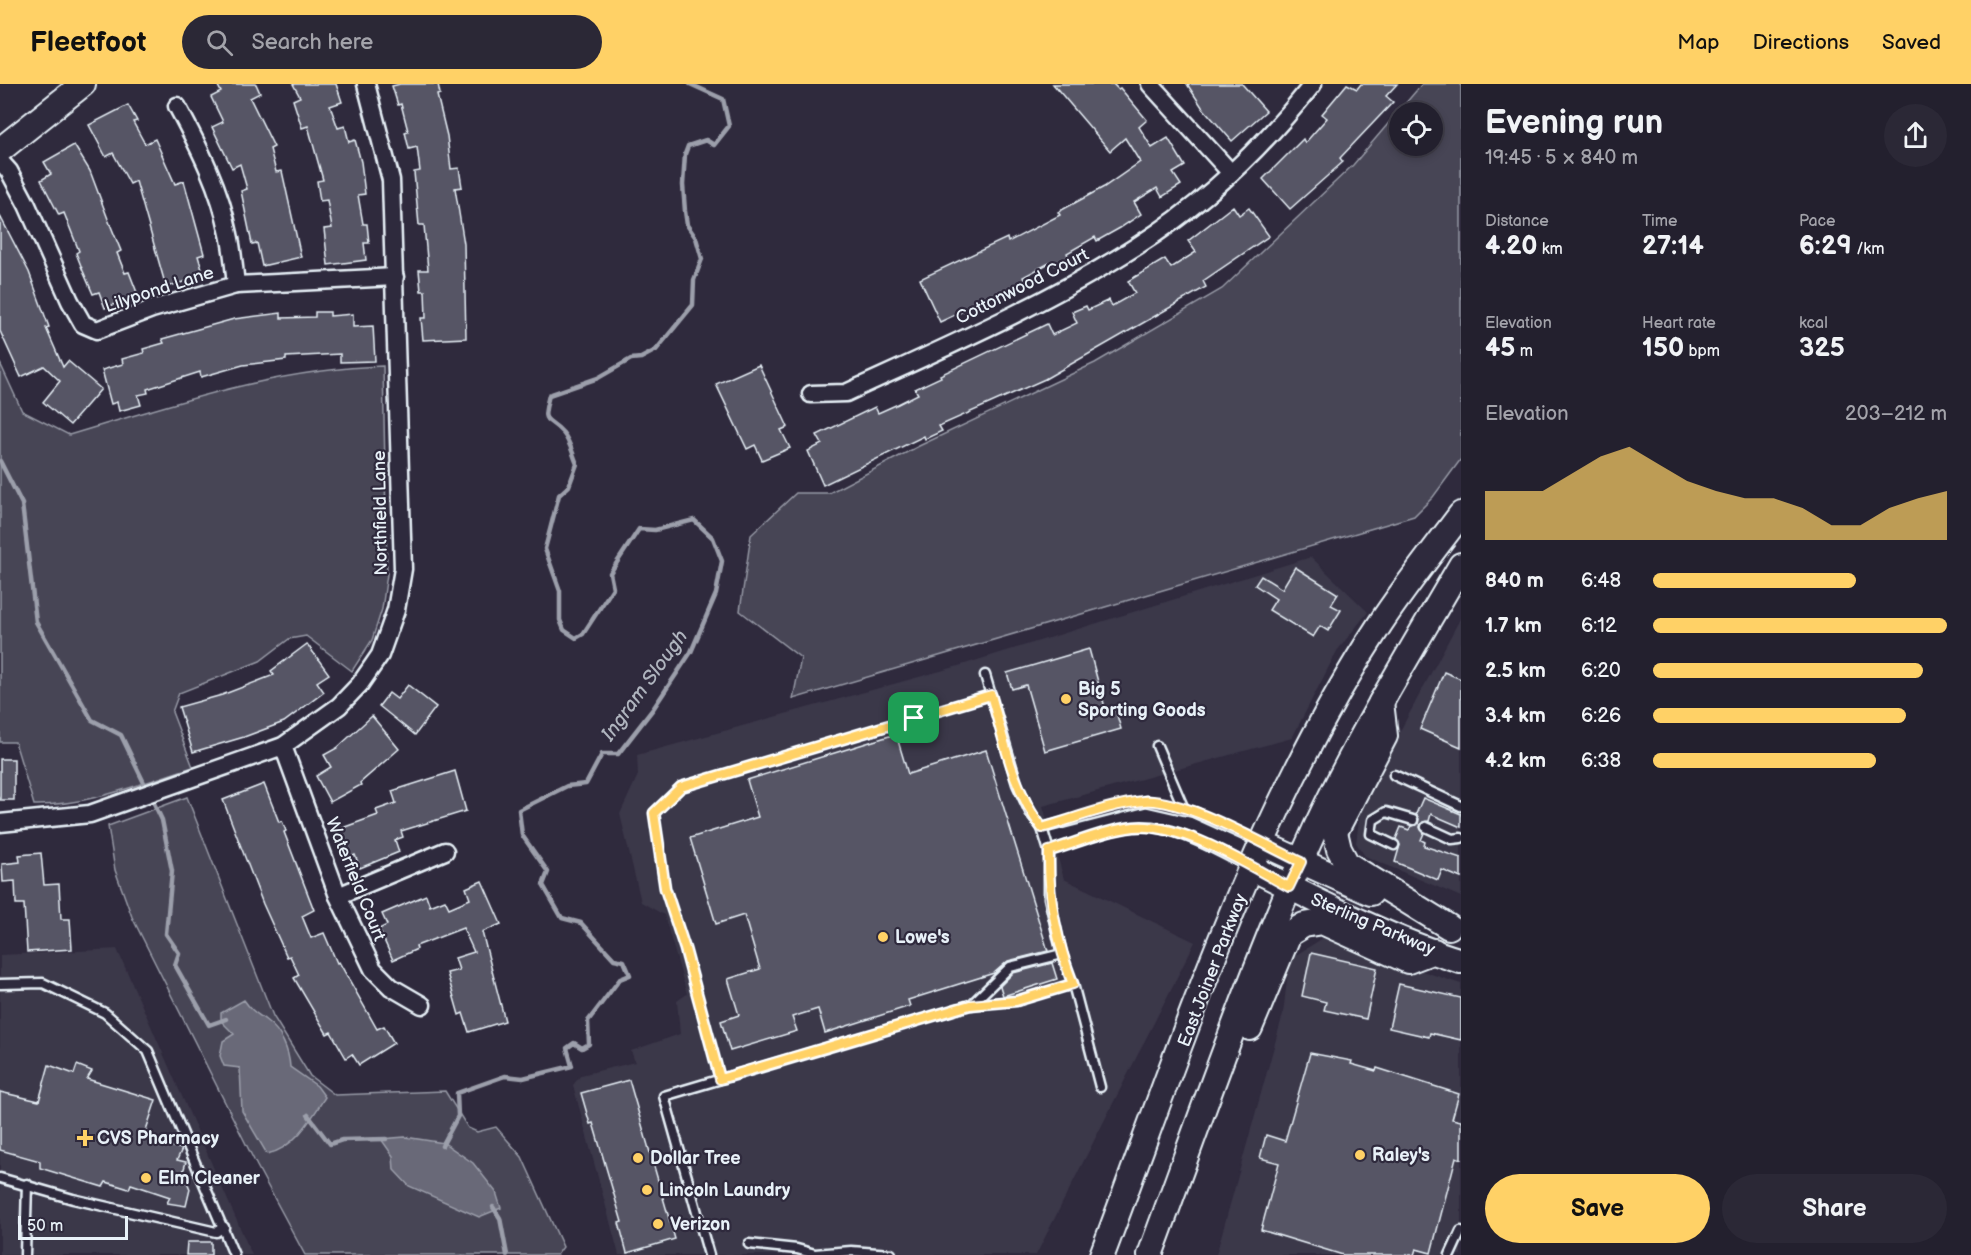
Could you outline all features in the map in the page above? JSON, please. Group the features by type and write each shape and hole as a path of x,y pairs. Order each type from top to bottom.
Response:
{"main road":[{"path":"0,150 79,85"},
{"name":"East Joiner Parkway","path":"1102,1255 1219,948 1252,868 1312,742 1374,634 1460,518"},
{"path":"1150,1255 1258,960 1289,887 1336,787 1381,702 1461,565"},
{"path":"1381,702 1384,736 1335,832 1339,849 1347,864 1455,929"},
{"name":"Sterling Parkway","path":"1263,844 1455,929"},
{"name":"Sterling Parkway","path":"1252,868 1289,887 1461,961"},
{"path":"1224,1055 1248,1033 1289,934 1304,925 1322,922 1408,961 1434,951"}],"street":[{"name":"Northfield Lane","path":"0,823 90,814 284,746 316,724 360,684 380,655 396,610 403,569 395,374 395,277 391,180 366,84"},
{"path":"1150,84 1231,173"},
{"name":"Cottonwood Court","path":"811,394 846,393 1077,281 1155,234 1231,173 1290,113 1313,84"},
{"path":"177,106 204,156 218,196 230,234 236,285"},
{"name":"Lilypond Lane","path":"0,161 9,171 27,205 70,301 83,324 97,330 152,309 236,285 395,277"},
{"name":"Waterfield Court","path":"284,746 338,896 373,969 391,987 422,1005"},
{"path":"338,896 445,851"}],"lane":[{"path":"985,675 1017,784 1030,812 1042,828 1049,851 1049,898 1062,954 1073,984 1100,1087"},
{"path":"720,1079 685,949 665,888 654,813 681,787 991,695"},
{"path":"1157,746 1184,809"},
{"path":"1394,775 1461,806"},
{"name":"Sterling Parkway","path":"1042,828 1146,801 1184,809 1263,844"},
{"path":"1394,845 1371,834 1372,820 1386,812 1413,820"},
{"name":"Sterling Parkway","path":"1049,851 1135,827 1160,829 1188,837 1252,868"},
{"path":"1426,827 1452,839 1461,838"},
{"path":"970,1005 1010,967 1062,954"},
{"path":"0,984 43,984 105,1013 147,1051 234,1255"},
{"path":"709,1255 664,1096 970,1005 1016,1001 1073,984"},
{"path":"0,1178 73,1199 216,1232 224,1227"},
{"path":"26,1255 27,1184"},
{"path":"1450,1255 1461,1231"},
{"path":"749,1244 796,1249 815,1254 851,1251 891,1254"}],"shaded area":[{"path":"1422,84 1461,84 1461,459 1433,497 1414,516 793,699 801,658 740,611 751,535 796,493 829,493 919,446 1095,363 1222,289 1353,165 1389,123 1389,156 1443,156 1443,102 1407,102"},
{"path":"0,363 22,411 69,435 186,400 264,381 303,374 383,366 387,574 382,609 372,640 352,671 306,636 289,639 260,661 179,693 172,712 193,767 95,798 34,805 15,742 0,742"},
{"path":"1311,557 1368,612 1337,651 1292,738 1043,806 1064,879 1195,942 1036,1255 619,1255 573,1085 581,1075 635,1062 631,1051 680,1034 677,1001 687,994 664,915 641,902 620,814 638,775 637,755 955,667"},
{"path":"1461,617 1461,897 1365,856 1356,843 1361,804"},
{"path":"187,797 273,1016 310,1076 335,1095 445,1091 468,1128 477,1132 496,1127 522,1157 563,1247 557,1255 305,1255 257,1166 132,917 115,870 108,826"},
{"path":"1323,938 1461,984 1461,1255 1216,1255 1283,1014 1288,971 1293,957"},
{"path":"117,949 252,1255 0,1255 0,955"}],"water":[{"path":"244,1000 277,1031 286,1049 290,1067 317,1086 325,1097 294,1139 277,1151 267,1154 242,1111 240,1068 224,1066 220,1056 223,1041 234,1034 221,1021 221,1013"},
{"path":"405,1137 444,1143 473,1163 496,1192 501,1208 479,1217 409,1186 394,1170 393,1156 381,1139"}],"building":[{"path":"217,84 256,84 260,93 250,98 274,147 270,149 276,172 282,171 301,257 262,266 257,243 252,244 241,191 247,189 240,164 232,168 212,127 223,122 211,97 221,92"},
{"path":"293,84 336,84 342,102 330,106 338,128 345,126 349,142 355,140 361,162 365,194 358,195 363,224 367,224 369,243 364,243 366,260 328,265 324,229 332,228 327,200 320,201 317,181 323,180 308,126 302,128 293,100 300,97"},
{"path":"438,84 440,94 437,95 447,136 451,169 459,168 462,187 455,188 464,244 466,338 423,340 421,318 426,318 425,291 421,291 419,270 428,270 424,225 419,225 414,172 420,171 417,147 409,149 405,132 408,131 401,104 398,105 392,86"},
{"path":"1053,84 1113,84 1118,89 1120,88 1147,120 1139,127 1152,148 1168,138 1185,166 1173,173 1181,185 1162,197 1157,188 1134,202 1141,214 1120,228 1097,241 1095,237 1067,253 1069,258 1055,265 1053,261 1023,277 1025,282 940,322 920,279 1007,238 1008,242 1060,215 1058,212 1104,187 1140,162 1125,138 1110,151"},
{"path":"1187,84 1242,84 1266,111 1232,141 1202,107"},
{"path":"1347,84 1357,89 1361,84 1397,84 1386,96 1393,102 1389,102 1389,106 1340,158 1343,162 1290,209 1263,179 1303,139 1305,143 1327,118 1322,114"},
{"path":"128,105 137,121 133,122 145,144 155,139 175,184 184,181 204,254 198,256 204,276 166,287 136,181 130,184 113,153 106,157 89,125"},
{"path":"74,145 90,171 121,251 117,253 125,273 129,272 138,295 105,308 99,292 93,294 83,271 76,253 79,251 64,213 59,215 41,180 51,174 44,162"},
{"path":"1233,206 1239,215 1249,208 1269,236 1203,281 1206,287 1045,379 939,426 942,431 925,439 924,436 823,485 808,451 822,444 817,435 875,407 878,413 898,404 918,394 915,389 941,377 940,375 1047,324 1052,335 1077,323 1072,312 1086,306 1088,310 1109,300 1112,306 1135,293 1128,281 1165,259 1171,268 1196,252 1188,241"},
{"path":"0,216 29,272 49,327 46,328 63,367 68,361 101,389 70,425 43,402 60,381 44,366 21,377 0,331"},
{"path":"315,312 330,312 330,316 353,314 353,327 373,326 375,361 340,362 340,354 286,357 286,360 243,365 201,377 200,372 147,389 148,393 138,395 141,405 119,411 117,402 111,404 102,370 123,364 122,359 144,353 143,349 164,343 162,339 234,319 281,313 281,318 315,317"},
{"path":"759,365 788,427 781,430 790,448 762,460 755,445 747,449 716,384"},
{"path":"1295,567 1338,594 1331,605 1341,610 1328,631 1320,626 1313,637 1269,610 1276,599 1255,585 1261,576 1282,589"},
{"path":"307,644 329,674 317,682 324,692 284,722 193,752 179,707 222,695 274,675 271,671"},
{"name":"Big 5 Sporting Goods","path":"1089,649 1106,711 1115,708 1121,729 1045,751 1026,685 1012,689 1007,673"},
{"path":"1444,672 1461,679 1461,747 1420,729"},
{"path":"408,685 436,707 415,735 379,706 389,693 397,699"},
{"path":"372,716 399,749 360,783 361,785 330,802 316,776 331,767 324,755 337,748"},
{"path":"896,734 908,774 986,750 1048,951 1008,961 994,973 908,1000 910,1006 825,1033 818,1009 792,1017 797,1031 730,1051 721,1021 739,1015 728,979 760,969 744,915 716,924 690,838 758,817 747,780"},
{"path":"0,759 14,759 14,800 0,800"},
{"path":"455,771 466,811 401,831 403,837 395,840 399,852 360,868 355,855 345,859 334,831 378,815 376,810 396,803 392,791"},
{"path":"264,784 279,822 282,821 286,831 284,832 314,910 302,916 311,938 324,933 337,963 339,962 377,1029 384,1026 394,1043 359,1065 352,1054 346,1058 331,1032 327,1034 294,978 299,975 290,956 287,957 263,904 223,800"},
{"path":"1423,798 1461,814 1461,827 1431,814 1429,821 1423,822 1420,827 1424,833 1421,840 1425,842 1424,846 1461,858 1461,878 1442,870 1438,880 1395,862 1400,845 1396,839 1401,827 1409,830 1411,826 1418,824 1419,819 1416,814"},
{"path":"41,853 44,885 59,884 61,919 70,919 72,949 27,952 24,904 16,904 15,881 3,882 2,864 20,862 19,855"},
{"path":"482,881 501,924 482,932 505,1021 469,1032 463,1013 459,1015 447,973 459,970 455,958 474,952 463,928 416,946 417,949 393,960 379,929 387,925 382,914 426,895 430,906 445,900 449,908 470,899 466,888"},
{"path":"1311,953 1377,968 1366,1019 1324,1010 1326,1002 1302,996"},
{"path":"1052,963 1057,979 1003,996 1000,986 1013,973"},
{"path":"1399,984 1461,998 1461,1040 1430,1033 1429,1037 1389,1028"},
{"name":"Raley's","path":"1310,1053 1352,1061 1351,1064 1376,1071 1377,1068 1459,1094 1452,1119 1461,1121 1461,1159 1456,1157 1431,1253 1416,1249 1414,1255 1343,1255 1261,1230 1279,1163 1260,1158 1266,1135 1285,1141"},
{"path":"49,1065 74,1074 77,1065 92,1071 87,1079 156,1100 143,1139 182,1149 177,1160 186,1162 183,1172 190,1189 186,1206 167,1203 170,1197 131,1184 129,1189 106,1182 103,1187 40,1168 40,1161 0,1150 0,1092 39,1101"},
{"path":"629,1080 675,1239 627,1253 619,1223 622,1222 593,1123 590,1124 581,1093"},
{"path":"187,1242 211,1242 211,1255 186,1255"}],"waterway":[{"name":"Ingram Slough","path":"442,1146 458,1116 457,1093 505,1076 523,1078 572,1066 567,1048 574,1043 582,1048 589,1044 588,1021 620,979 630,975 624,961 614,959 581,923 562,918 543,885 548,872 522,835 519,810 567,786 586,784 602,754 618,754 653,709 691,652 716,594 722,561 713,538 694,520 655,530 639,529 610,573 613,588 583,634 576,638 564,630 560,620 560,591 545,549 559,495 569,486 577,464 565,436 547,419 545,412 549,395 598,378 631,359 641,358 656,350 693,305 694,280 702,259 696,238 687,225 683,185 685,154 688,146 706,140 714,145 729,126 723,99 690,84"},
{"name":"Ingram Slough","path":"0,461 22,504 36,622 92,720 121,735 147,789"},
{"name":"Ingram Slough","path":"151,797 162,820 172,871 166,934 179,953 175,965 209,1025 226,1019"},
{"name":"Ingram Slough","path":"308,1115 330,1144 342,1140 386,1139"},
{"name":"Ingram Slough","path":"493,1207 500,1218 507,1255"}],"place":[{"name":"Big 5 Sporting Goods","path":"1066,699"},
{"name":"Lowe's","path":"883,937"},
{"name":"CVS Pharmacy","path":"85,1138"},
{"name":"Raley's","path":"1360,1155"},
{"name":"Dollar Tree","path":"638,1158"},
{"name":"Elm Cleaner","path":"146,1178"},
{"name":"Lincoln Laundry","path":"647,1190"},
{"name":"Verizon","path":"658,1224"}],"route":[{"path":"991,695 1017,784 1030,812 1042,828 1128,804 1146,801 1163,803 1194,812 1301,862 1289,887 1188,837 1160,829 1135,827 1049,851 1049,898 1062,954 1073,984 1016,1001 981,1002 720,1079 685,949 665,888 657,848 654,813 681,787 914,718 991,695"}]}
